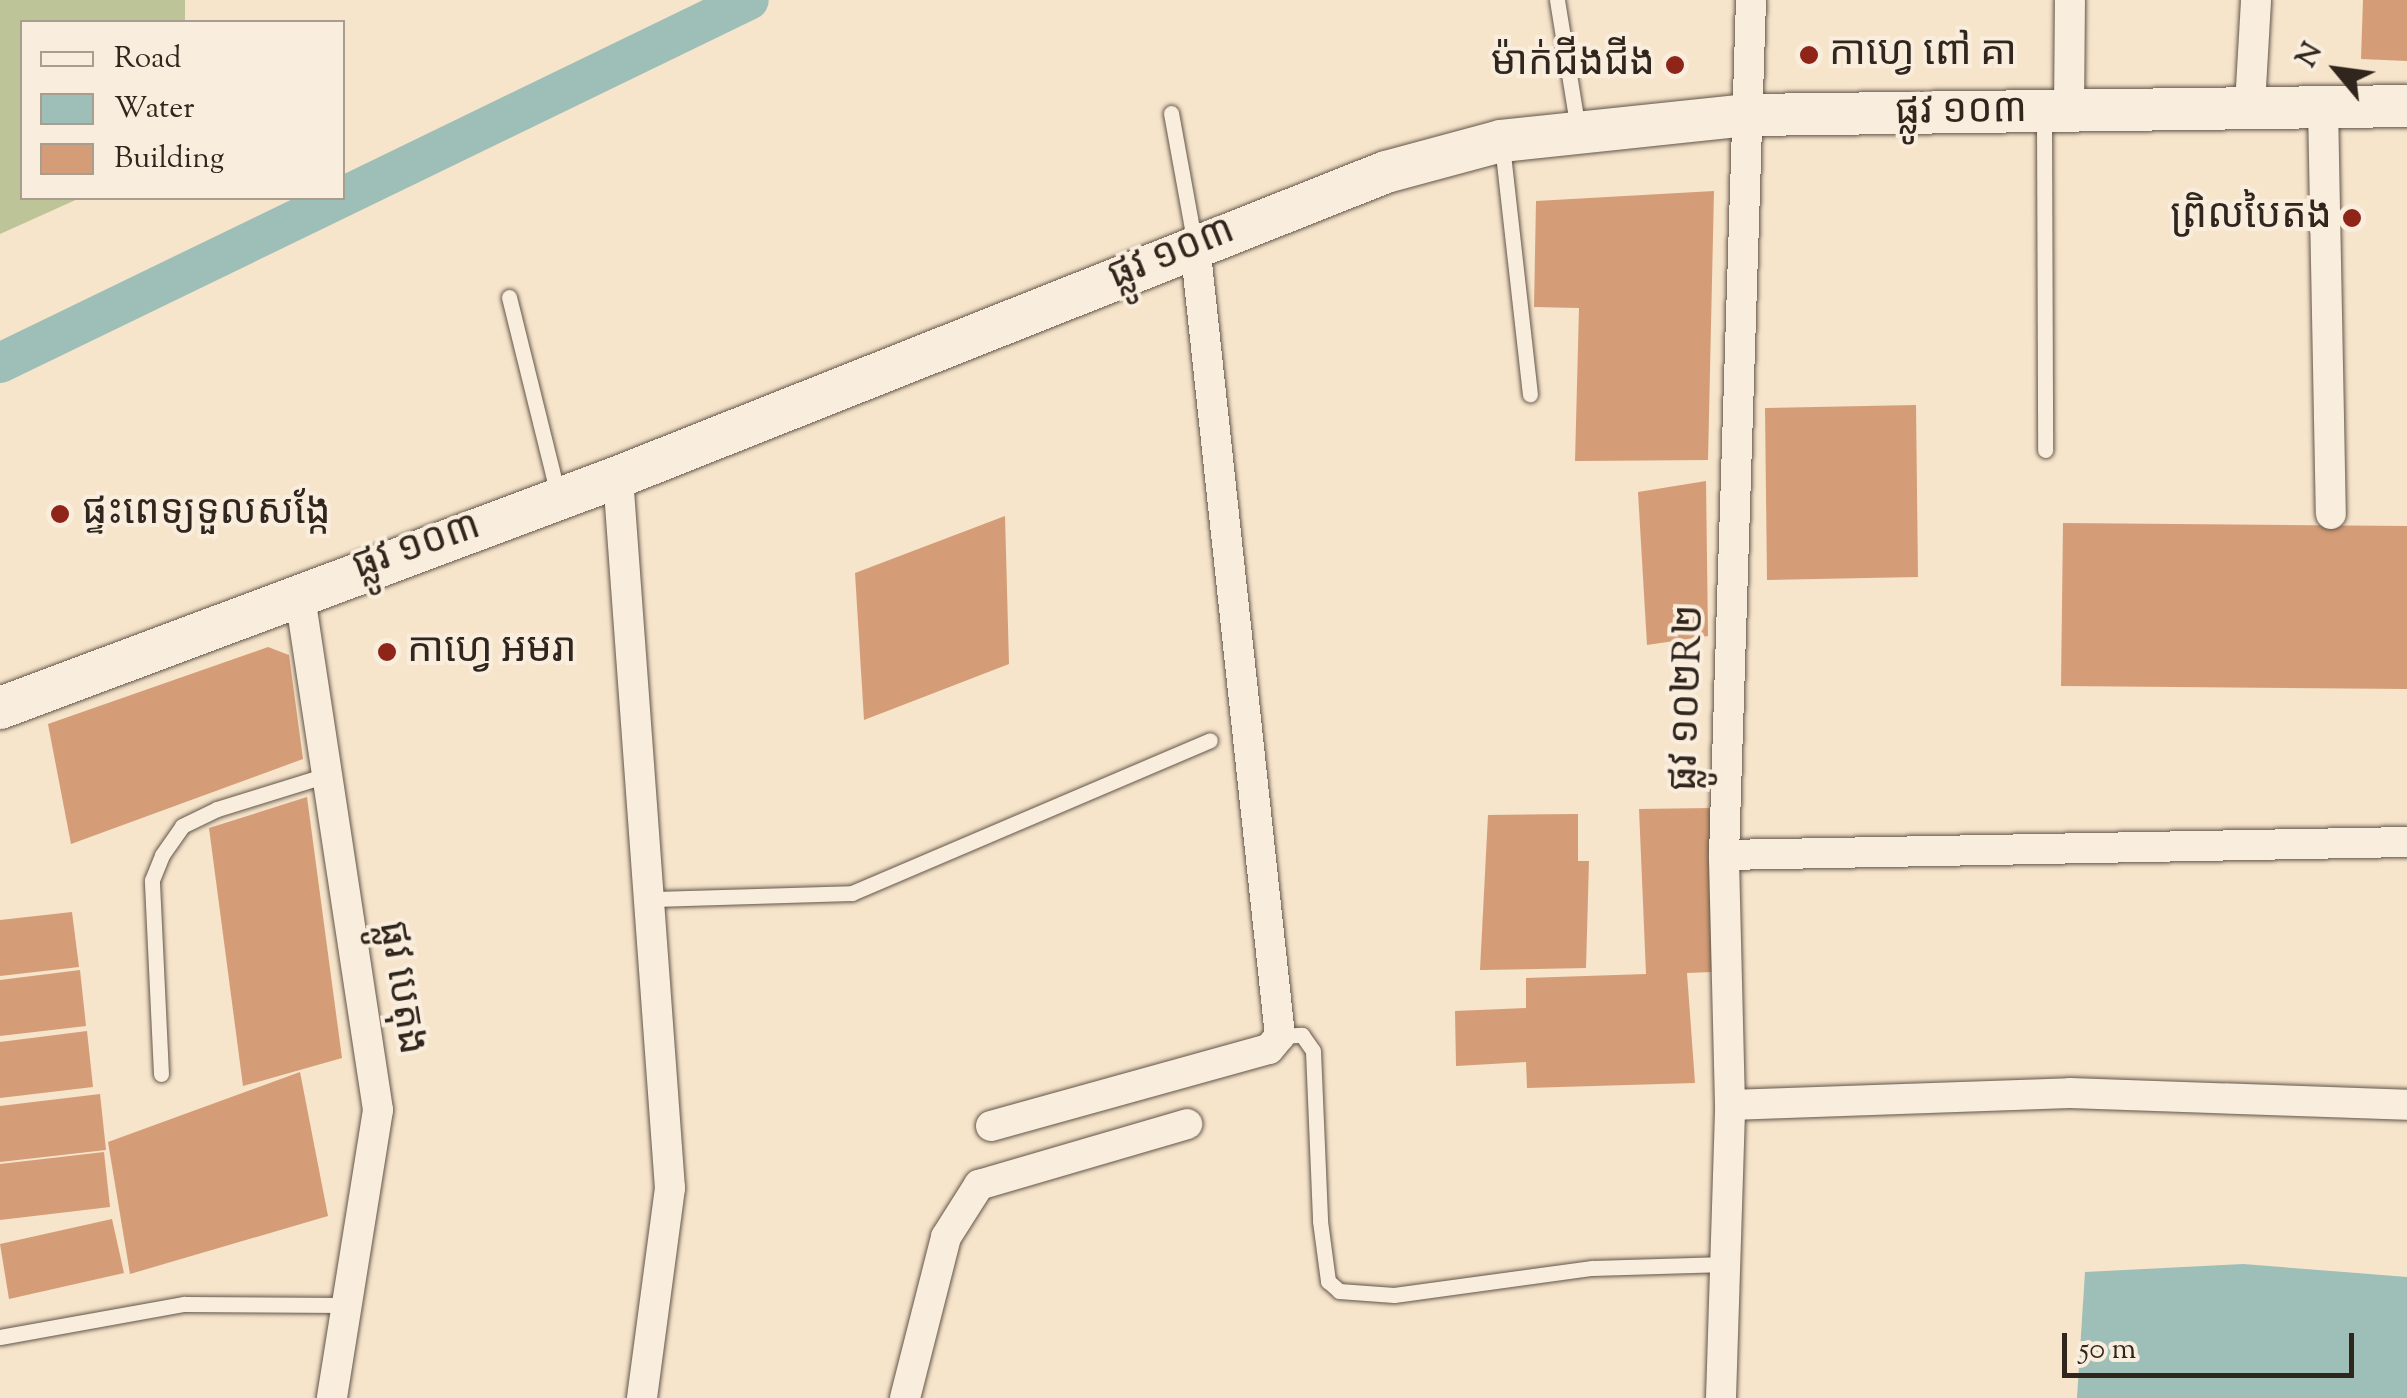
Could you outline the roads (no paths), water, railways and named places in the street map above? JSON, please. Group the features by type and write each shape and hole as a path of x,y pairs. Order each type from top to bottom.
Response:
{"street":[{"name":"ផ្លូវ ១០២R២","path":"1721,1398 1730,1105 1724,854 1751,0"},
{"path":"2057,111 2070,0"},
{"path":"2250,105 2256,0"},
{"name":"ផ្លូវ ១០៣","path":"0,708 299,590 618,477 1386,172 1501,142 1578,130 1748,115 2250,105 2407,106"},
{"path":"2323,106 2332,514"},
{"path":"991,1126 1269,1049 1280,1036 1195,245"},
{"path":"618,477 653,899 670,1188 642,1398"},
{"name":"ផ្លូវ បេតុង","path":"299,590 378,1110 332,1398"},
{"path":"1724,854 2407,842"},
{"path":"1730,1105 2070,1093 2407,1104"},
{"path":"905,1398 946,1237 979,1185 1187,1124"}],"lane":[{"path":"1557,0 1578,130"},
{"path":"2045,450 2057,111"},
{"path":"1171,113 1195,245"},
{"path":"1501,142 1530,394"},
{"path":"509,297 559,498"},
{"path":"653,899 852,893 1210,740"},
{"path":"161,1074 152,880 162,854 182,826 217,809 327,776"},
{"path":"1280,1036 1302,1035 1313,1051 1320,1220 1328,1282 1338,1291 1394,1295 1592,1268 1726,1264"},
{"path":"0,1337 184,1304 345,1305"}],"water":[{"path":"2243,1264 2407,1277 2407,1398 2077,1398 2085,1272"}],"waterway":[{"path":"345,196 749,0"},
{"path":"0,363 336,200"}],"place":[{"name":"កាហ្វេ ពៅ គា","path":"1809,55"},
{"name":"ម៉ាក់ជីងជីង","path":"1675,65"},
{"name":"ព្រិលបៃតង","path":"2352,218"},
{"name":"ផ្ទះពេទ្យទួលសង្កែ","path":"60,514"},
{"name":"កាហ្វេ អមរា","path":"387,652"}]}
